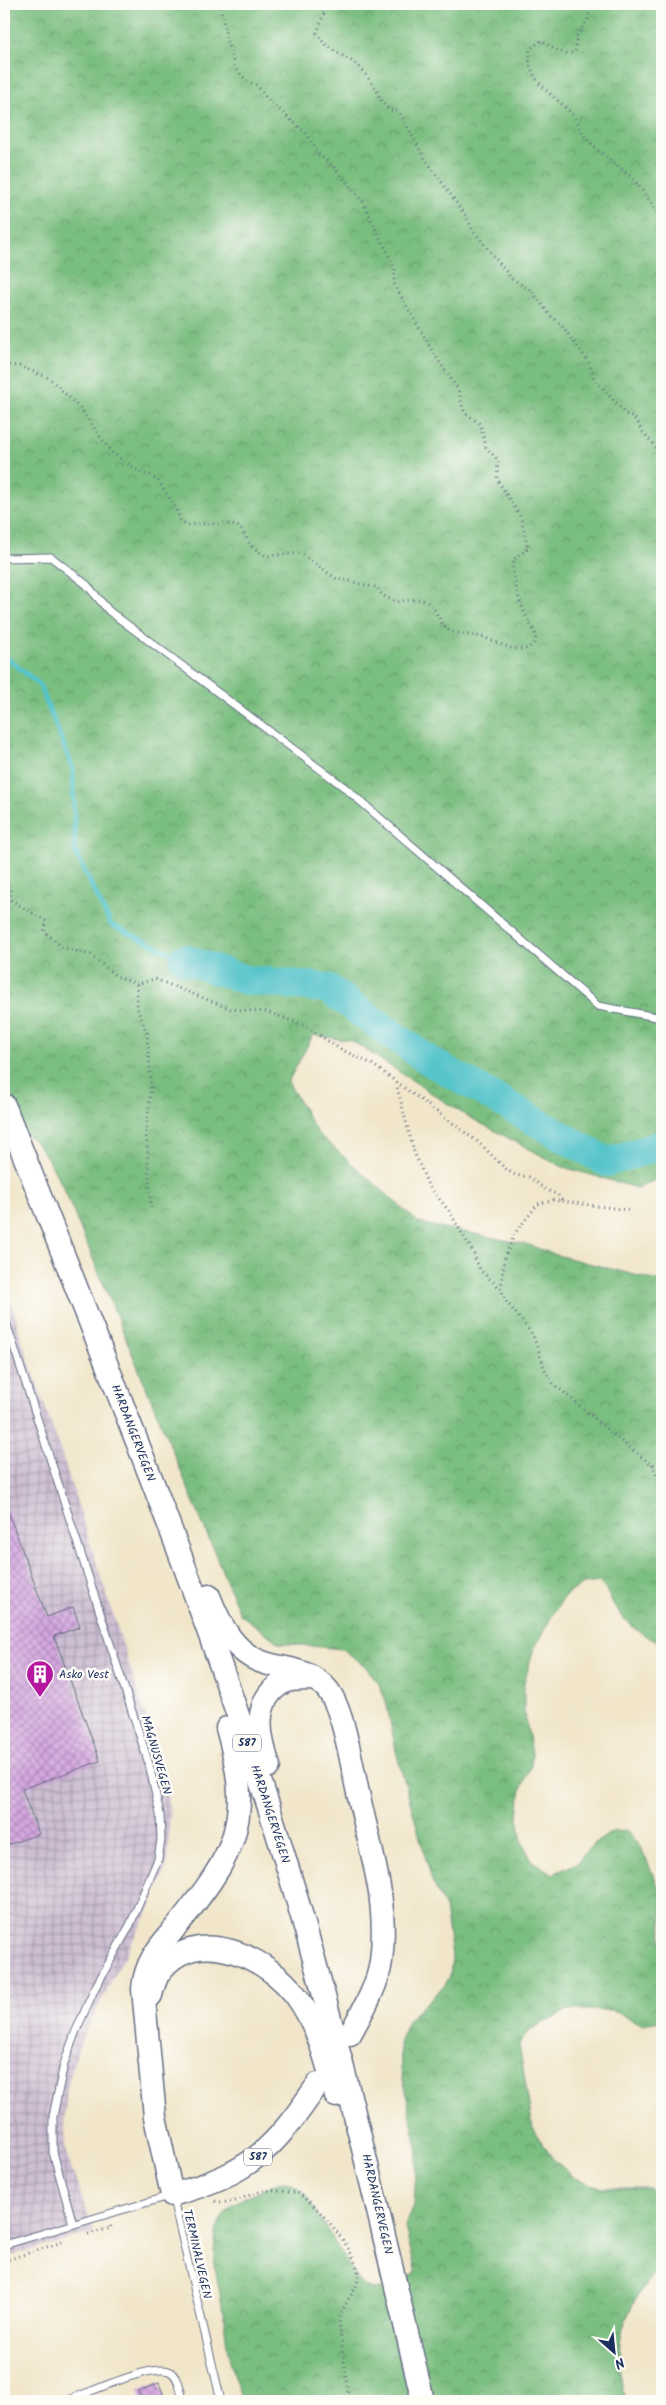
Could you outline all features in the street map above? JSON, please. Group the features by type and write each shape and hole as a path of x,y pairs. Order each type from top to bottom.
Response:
{"main road":[{"name":"HARDANGERVEGEN","path":"4,1105 148,1472 234,1704 270,1812 311,1947 367,2160 423,2401"},
{"name":"587","path":"112,1379 157,1463 213,1608 224,1629 238,1648 249,1657 265,1663 302,1671 314,1678 328,1690 341,1720 380,1893 383,1920 381,1963 374,1986 350,2034"},
{"name":"587","path":"148,1472 161,1546 224,1718 238,1772 240,1793 237,1826 223,1862 202,1895 151,1957 144,1974 143,1989 154,2109 172,2195 224,2178 266,2151 291,2123 318,2084"},
{"name":"587","path":"311,1947 310,1900 262,1743 260,1719 264,1703 282,1683 314,1678"},
{"name":"587","path":"146,2007 158,1974 174,1958 194,1949 217,1948 252,1959 269,1968 292,1990 304,2007 316,2033 335,2092 370,2235 404,2324"}],"lane":[{"path":"4,558 51,557 87,586 109,611 344,787 598,1006 662,1018"},
{"name":"MAGNUSVEGEN","path":"4,1316 149,1764 160,1814 161,1840 158,1859 130,1925 95,1988 64,2064 54,2116 53,2152 73,2224"},
{"name":"TERMINALVEGEN","path":"4,2245 172,2195 221,2401"},
{"path":"66,2401 144,2372 159,2370 168,2371 174,2375 183,2401"}],"path":[{"path":"4,366 19,366 49,378 80,408 111,452 143,474 150,475 158,481 176,508 180,520 187,525 222,523 234,525 240,527 251,546 266,556 300,553 338,580 345,579 363,587 378,587 382,595 396,602 408,599 428,602 445,628 454,632 482,637 511,648 530,647 536,640 535,633 520,608 512,568 516,557 528,548 528,543 522,530 521,518 497,479 498,460 486,447 480,424 464,412 458,390 442,368 440,361 434,354 394,284 395,269 363,202 333,166 317,153 307,134 266,98 257,85 248,82 235,68 227,42 220,4"},
{"path":"327,4 317,33 321,41 361,69 375,88 381,104 391,111 399,112 425,159 466,216 472,229 512,279 532,291 548,314 562,326 588,361 595,380 626,414 634,418 642,431 660,452 662,458"},
{"path":"591,4 587,21 577,35 575,52 562,52 550,48 542,40 530,49 528,58 535,77 543,89 572,114 583,134 609,161 633,179 662,219"},
{"path":"4,882 11,891 11,900 46,921 44,930 62,947 91,955 116,976 137,984 156,979 231,1009 267,1012 304,1025 340,1049 372,1064 478,1142 507,1170 515,1175 529,1177 545,1189 558,1194 563,1202"},
{"path":"137,984 136,1008 147,1033 151,1088 146,1131 151,1210"},
{"path":"396,1083 414,1152 428,1186 449,1211 473,1252 480,1270 501,1289"},
{"path":"628,1210 563,1202 544,1202 526,1217 515,1233 504,1259 501,1289 505,1300 533,1335 541,1363 553,1383 621,1441 651,1464 662,1468"},
{"path":"651,1464 662,1486"},
{"path":"214,2201 227,2204 270,2190 283,2193 296,2192 319,2211 351,2251 358,2271 358,2282 340,2314 339,2322 349,2401"}],"shaded area":[{"path":"4,1277 24,1347 59,1446 162,1767 170,1813 168,1860 161,1881 149,1910 84,2034 72,2067 67,2089 64,2124 65,2150 94,2232 4,2258"}],"green space":[{"path":"4,4 662,4 662,1177 637,1188 563,1167 465,1115 352,1041 313,1035 288,1082 317,1133 419,1223 529,1245 553,1254 662,1282 662,1644 629,1624 599,1582 584,1584 568,1593 557,1607 534,1648 524,1683 524,1711 532,1753 531,1766 521,1789 518,1817 522,1842 532,1861 553,1874 577,1863 591,1846 612,1832 628,1831 642,1850 662,1895 661,2021 641,2024 612,2010 568,2010 531,2029 519,2044 533,2129 553,2159 575,2178 603,2188 650,2188 662,2200 662,2264 635,2300 620,2342 620,2372 623,2391 628,2401 242,2401 236,2385 228,2351 214,2253 217,2229 225,2212 234,2204 269,2186 286,2182 296,2186 307,2197 359,2282 366,2287 373,2289 388,2288 416,2273 405,2227 414,2205 417,2148 401,2069 400,2040 409,2019 445,1985 450,1976 452,1956 445,1908 432,1881 396,1751 386,1701 378,1682 364,1665 342,1649 279,1643 240,1614 64,1189 47,1158 34,1141 16,1129 4,1125"}],"building":[{"name":"Asko Vest","path":"4,1501 47,1617 73,1607 80,1627 54,1636 100,1761 22,1789 39,1834 4,1846"},
{"path":"159,2383 166,2401 142,2401 138,2391"}],"waterway":[{"path":"4,656 39,684 73,768 75,852 111,925 184,959"},
{"path":"184,959 246,980 327,988 428,1060 607,1162 662,1145"}],"place":[{"name":"Asko Vest","path":"40,1698"}]}
